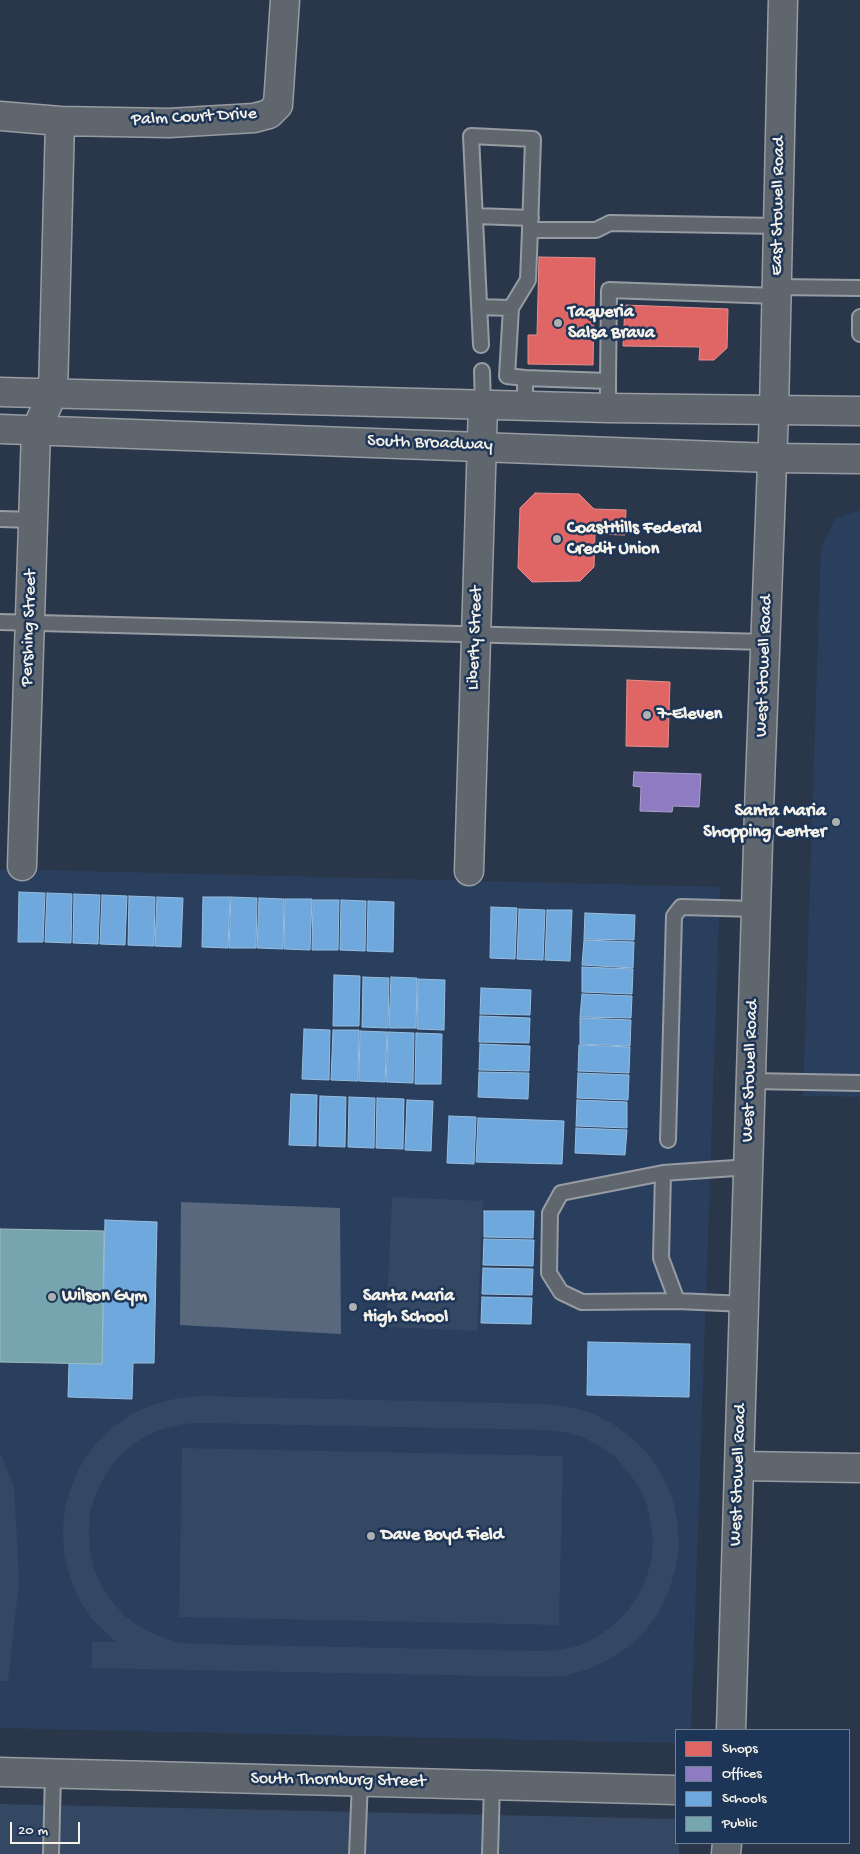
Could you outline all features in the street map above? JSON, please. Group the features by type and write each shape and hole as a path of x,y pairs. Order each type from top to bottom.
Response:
{"main road":[{"name":"Palm Court Drive","path":"0,116 60,121 170,123 254,118 270,114 278,105 285,0"},
{"name":"East Stowell Road","path":"774,411 784,0"},
{"path":"53,393 60,121"},
{"path":"0,392 608,408 860,411"},
{"name":"Pershing Street","path":"22,866 36,430 53,393"},
{"name":"Liberty Street","path":"469,871 484,404"},
{"name":"West Stowell Road","path":"731,1729 756,909 774,411"},
{"name":"South Broadway","path":"0,429 772,458 860,459"},
{"path":"740,1466 860,1468"},
{"name":"South Thornburg Street","path":"0,1772 675,1790"}],"lane":[{"path":"481,345 471,136 533,139 528,280 511,308 507,376 608,381"},
{"path":"476,216 531,224 596,230 610,224 778,226"},
{"path":"608,408 609,290 777,291 860,288"},
{"path":"479,307 511,308"},
{"path":"860,317 860,334"},
{"path":"482,372 484,404"},
{"path":"525,378 525,406"},
{"path":"0,519 33,520"},
{"path":"0,622 766,642"},
{"path":"668,1140 674,916 681,907 756,909"},
{"path":"751,1081 860,1082"},
{"path":"745,1304 677,1301 582,1302 561,1292 549,1273 550,1213 561,1193 663,1173 749,1167"},
{"path":"663,1173 661,1258 677,1301"},
{"path":"51,1854 53,1774"},
{"path":"356,1854 360,1781"},
{"path":"490,1854 492,1784"}],"shaded area":[{"name":"Santa Maria Shopping Center","path":"860,510 860,1097 803,1096 821,548 836,518"},
{"name":"Santa Maria High School","path":"0,869 720,887 691,1729 675,1729 675,1743 0,1728"},
{"path":"392,1197 483,1201 477,1331 386,1327"},
{"path":"181,1202 340,1208 341,1334 180,1325"},
{"path":"201,1396 545,1404 569,1407 592,1413 613,1424 632,1438 649,1455 662,1475 672,1497 677,1520 679,1544 676,1567 669,1590 659,1612 645,1631 628,1647 608,1660 586,1670 563,1676 92,1668 92,1642 116,1642 92,1619 79,1599 70,1577 64,1554 63,1530 65,1507 72,1484 82,1463 96,1443 113,1427 133,1413 155,1404 178,1398","holes":["201,1423 545,1430 564,1432 582,1437 600,1446 615,1457 639,1487 647,1505 651,1524 653,1543 651,1562 637,1598 625,1614 611,1627 595,1638 578,1646 540,1651 197,1644 177,1642 142,1628 126,1617 102,1587 94,1569 89,1531 90,1512 96,1493 116,1460 129,1447 146,1436 163,1429 182,1424"]},
{"name":"Dave Boyd Field","path":"182,1448 563,1456 559,1625 179,1617"},
{"path":"0,1452 14,1487 19,1583 8,1681 0,1681"},
{"path":"0,1804 675,1819 675,1844 679,1844 679,1854 0,1854"}],"building: Shops":[{"path":"539,257 595,258 593,365 528,364 528,335 537,335"},
{"path":"625,305 728,309 727,348 714,360 699,360 700,347 623,346"},
{"path":"535,493 579,494 594,509 626,510 625,535 595,534 594,567 580,581 532,582 518,568 520,508"},
{"path":"627,680 670,682 668,747 626,746"}],"building: Offices":[{"path":"634,772 701,774 699,807 673,806 672,812 640,811 641,787 633,786"}],"building: Schools":[{"path":"19,892 45,893 43,942 18,942"},
{"path":"47,893 72,894 71,943 45,942"},
{"path":"74,894 100,895 98,944 73,943"},
{"path":"102,895 127,896 125,945 100,944"},
{"path":"129,896 155,897 154,946 128,945"},
{"path":"157,897 183,898 181,947 155,946"},
{"path":"203,897 230,897 228,948 202,947"},
{"path":"231,897 257,898 256,948 229,948"},
{"path":"259,898 284,899 283,949 257,948"},
{"path":"285,899 312,899 310,950 284,949"},
{"path":"313,900 339,900 338,950 312,950"},
{"path":"341,900 366,901 365,951 340,950"},
{"path":"368,901 394,902 393,952 367,951"},
{"path":"491,907 517,908 515,959 490,958"},
{"path":"519,909 545,910 543,960 517,959"},
{"path":"547,910 572,910 570,961 545,960"},
{"path":"585,913 635,915 634,940 584,939"},
{"path":"584,940 634,942 633,968 582,965"},
{"path":"582,967 633,969 632,994 582,992"},
{"path":"334,975 360,976 359,1026 333,1026"},
{"path":"363,977 389,978 388,1028 362,1027"},
{"path":"391,977 417,978 416,1028 389,1028"},
{"path":"418,979 445,980 444,1030 417,1029"},
{"path":"481,988 531,990 530,1015 480,1014"},
{"path":"582,994 632,996 631,1018 580,1017"},
{"path":"480,1016 530,1018 529,1043 479,1042"},
{"path":"580,1018 631,1020 630,1046 580,1044"},
{"path":"304,1029 330,1030 329,1080 302,1079"},
{"path":"333,1030 359,1030 358,1081 331,1080"},
{"path":"360,1031 387,1032 385,1082 359,1081"},
{"path":"388,1032 414,1033 413,1083 386,1082"},
{"path":"416,1033 442,1034 441,1084 415,1084"},
{"path":"480,1044 530,1046 529,1071 479,1070"},
{"path":"579,1045 630,1047 629,1073 578,1071"},
{"path":"479,1072 529,1073 528,1099 478,1097"},
{"path":"578,1073 629,1075 628,1100 577,1098"},
{"path":"291,1094 317,1095 316,1146 289,1145"},
{"path":"320,1096 346,1097 345,1147 319,1146"},
{"path":"349,1097 375,1098 374,1148 348,1147"},
{"path":"377,1098 404,1099 403,1149 376,1148"},
{"path":"407,1100 433,1101 431,1151 405,1150"},
{"path":"577,1100 627,1102 627,1128 576,1126"},
{"path":"449,1116 476,1117 474,1164 447,1163"},
{"path":"478,1118 564,1121 562,1164 476,1162"},
{"path":"576,1128 627,1130 625,1155 575,1153"},
{"path":"484,1211 534,1211 533,1238 484,1237"},
{"path":"105,1220 157,1222 154,1363 133,1363 132,1399 68,1397 69,1363 102,1364"},
{"path":"484,1239 534,1240 533,1266 483,1265"},
{"path":"483,1268 533,1269 532,1295 482,1294"},
{"path":"482,1297 532,1298 531,1324 481,1323"},
{"path":"588,1342 690,1344 689,1397 587,1395"}],"building: Public":[{"name":"Wilson Gym","path":"0,1229 104,1231 102,1364 0,1362"}],"place":[{"name":"Taqueria Salsa Brava","path":"558,323"},
{"name":"CoastHills Federal Credit Union","path":"557,539"},
{"name":"7-Eleven","path":"647,715"},
{"name":"Santa Maria Shopping Center","path":"836,822"},
{"name":"Wilson Gym","path":"52,1297"},
{"name":"Santa Maria High School","path":"353,1307"},
{"name":"Dave Boyd Field","path":"371,1536"}]}
